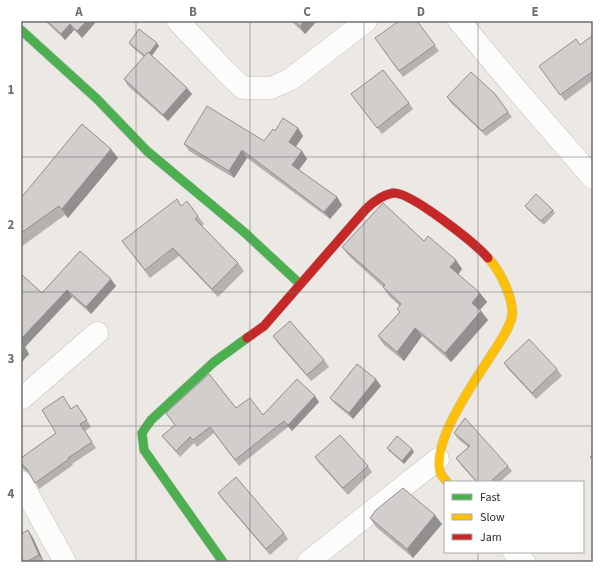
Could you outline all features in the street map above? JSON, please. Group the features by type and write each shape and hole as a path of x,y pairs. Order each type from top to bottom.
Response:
{"street":[{"path":"178,21 242,88 271,88 291,79 366,21"},
{"path":"460,21 516,89 593,178"},
{"path":"21,30 97,99 147,151 244,232 300,284"},
{"path":"223,562 144,450 142,433 151,420 214,362 264,326 374,200 393,193 404,195 446,222 467,238 491,261 504,284 510,302 512,315 506,332 456,413 442,441 438,460 440,473 446,481"},
{"path":"21,399 97,333"},
{"path":"308,562 438,460"},
{"path":"21,482 65,562"},
{"path":"515,553 524,562"}],"building":[{"path":"47,21 87,21 77,31 70,24 61,34"},
{"path":"294,21 304,21 300,26"},
{"path":"399,21 417,21 435,45 399,71 375,38"},
{"path":"139,29 157,43 145,56 129,43"},
{"path":"593,35 593,71 560,95 539,66 576,39 580,45"},
{"path":"148,52 187,88 163,115 124,79"},
{"path":"383,70 409,103 377,128 351,94"},
{"path":"471,72 495,94 508,112 482,131 447,97"},
{"path":"207,106 264,141 273,129 275,131 283,118 298,128 289,142 302,151 292,165 337,197 324,212 242,150 229,171 184,144"},
{"path":"82,124 111,149 62,209 59,206 21,233 21,198"},
{"path":"536,194 553,210 541,221 525,206"},
{"path":"177,199 181,206 187,201 198,216 195,219 238,263 212,289 173,248 145,270 122,241"},
{"path":"383,203 424,241 428,236 456,260 450,267 480,293 472,303 481,311 445,353 415,328 397,352 378,336 400,312 397,309 401,304 383,287 385,285 342,247"},
{"path":"80,251 111,279 86,307 67,290 21,339 21,274 42,293"},
{"path":"290,321 324,360 307,375 273,336"},
{"path":"529,339 557,369 532,393 504,363"},
{"path":"357,364 376,379 349,413 330,398"},
{"path":"209,374 236,408 250,398 263,415 297,379 315,396 288,425 284,421 235,460 210,427 193,440 190,437 176,451 162,436 175,425 166,413"},
{"path":"63,396 71,409 77,405 87,420 80,424 92,442 35,483 27,469 21,464 21,458 56,433 42,410"},
{"path":"465,418 508,466 491,481 476,481 456,458 470,446 454,433"},
{"path":"340,435 368,466 343,488 315,457"},
{"path":"397,436 412,449 402,461 387,448"},
{"path":"236,477 284,533 266,549 218,493"},
{"path":"403,488 435,515 407,549 370,518 376,510"},
{"path":"28,530 39,555 24,562 22,558 21,559 21,534"}],"traffic: fast":[{"path":"21,30 97,99 147,151 244,232 300,284"},
{"path":"223,562 144,450 142,433 151,420 214,362 247,338"}],"traffic: slow":[{"path":"446,481 440,472 439,459 442,444 448,428 466,395 504,336 512,316 511,301 505,285 493,263 488,258"}],"traffic: jam":[{"path":"247,338 264,326 366,209 378,199 389,194 393,193 401,195 413,200 427,209 457,231 488,258"}]}
